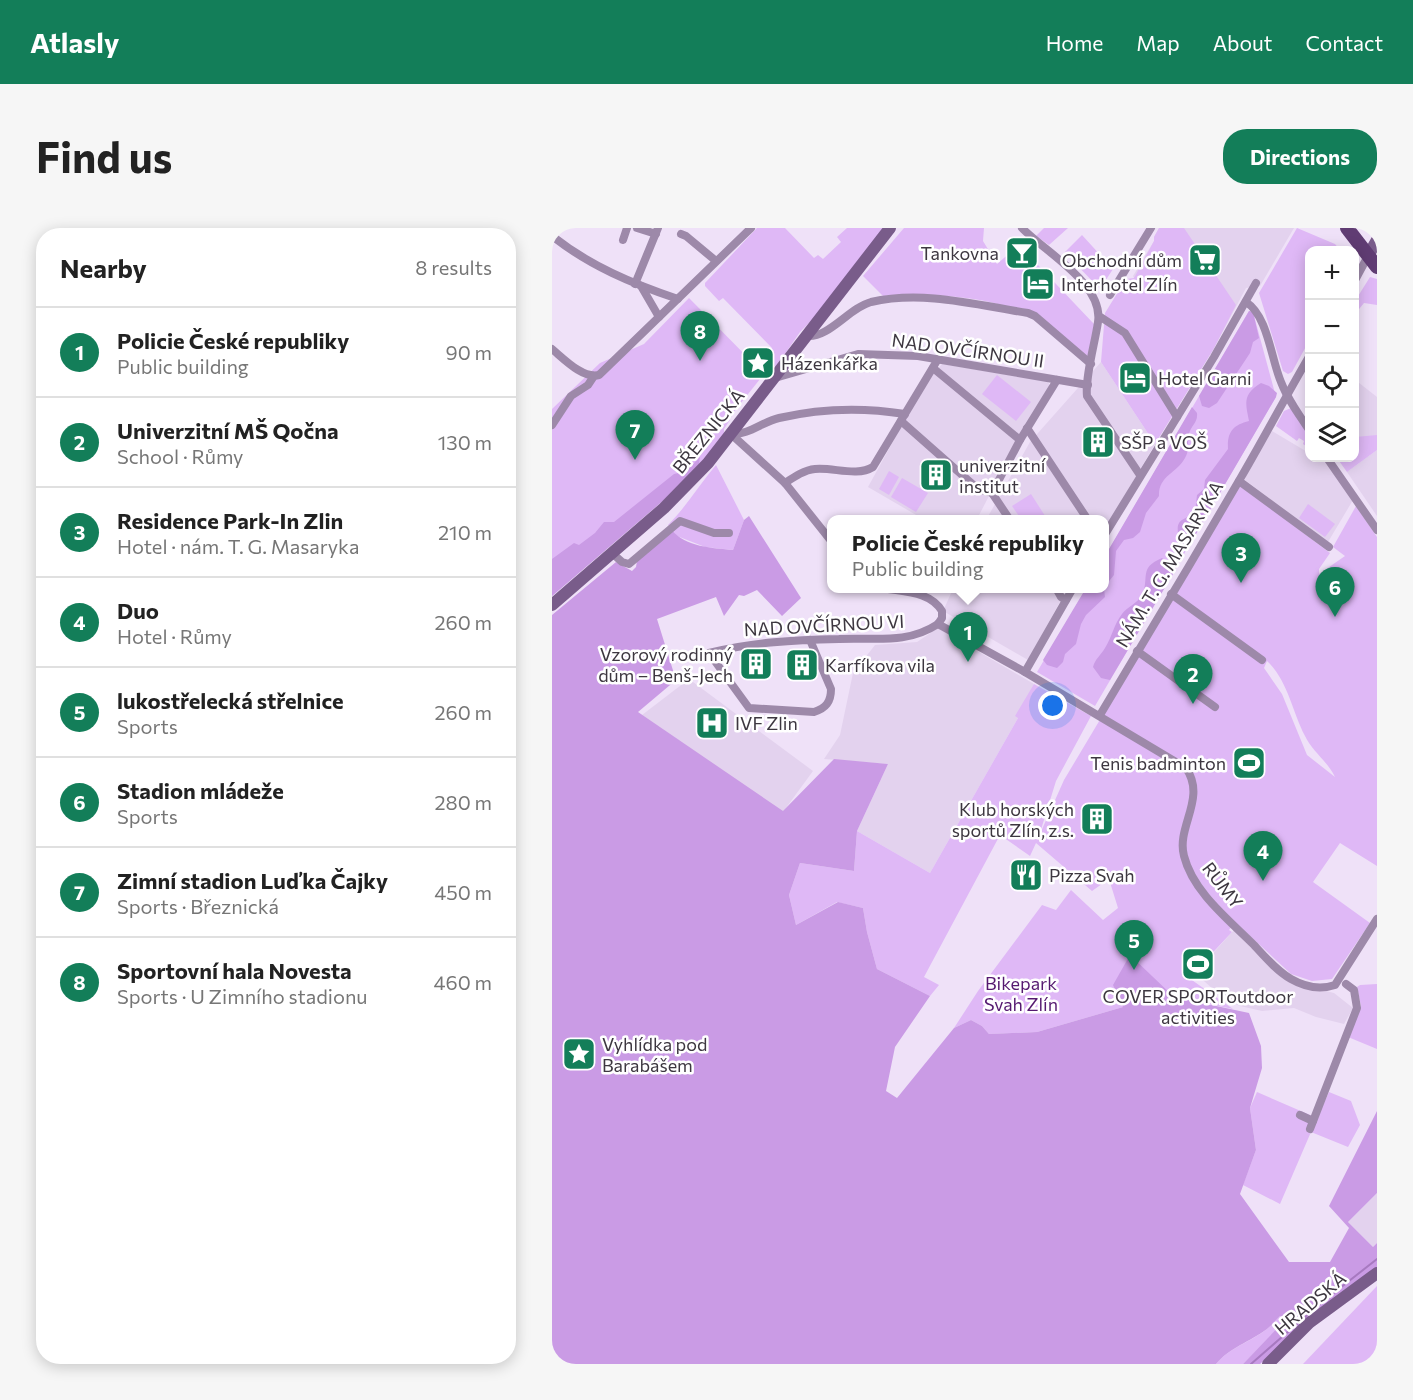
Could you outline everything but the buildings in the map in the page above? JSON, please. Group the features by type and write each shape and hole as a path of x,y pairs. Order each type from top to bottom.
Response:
{"main road":[{"name":"BŘEZNICKÁ","path":"552,605 684,489 731,434 890,228"},
{"path":"1347,228 1373,262"},
{"path":"1373,262 1377,240"},
{"name":"HRADSKÁ","path":"1268,1364 1309,1323 1377,1273"}],"street":[{"path":"624,240 627,228"},
{"path":"637,228 657,231 638,285"},
{"path":"552,425 571,396 588,385 594,376 601,374 751,228"},
{"path":"1022,228 1053,254 1089,290 1096,301 1099,316 1087,396 1140,475"},
{"path":"1110,295 1151,228"},
{"path":"681,234 716,261"},
{"path":"552,236 577,254 638,285 678,299"},
{"path":"1359,277 1373,262"},
{"path":"1109,528 1256,283"},
{"path":"638,285 659,317"},
{"path":"807,336 824,332 868,303 909,298 942,299 1035,315 1091,364"},
{"path":"1246,302 1259,315 1280,380 1286,394 1305,423"},
{"path":"1099,316 1125,333 1177,417"},
{"path":"552,349 577,368 594,376"},
{"name":"NAD OVČÍRNOU II","path":"774,378 858,354 899,354 1088,385"},
{"path":"785,483 815,468 870,470 876,465 938,359"},
{"name":"NÁM. T. G. MASARYKA","path":"1100,715 1239,481 1305,364"},
{"path":"933,368 1020,440"},
{"path":"992,493 1020,440 1057,380"},
{"path":"731,434 744,434 765,422 781,418 838,409 870,408 903,418 978,489 992,493 1007,515"},
{"path":"1027,428 1085,515"},
{"path":"731,434 785,483 827,537"},
{"path":"1330,462 1377,530"},
{"path":"1239,481 1329,547"},
{"path":"612,553 622,562 629,564 680,521 714,533 729,533"},
{"path":"908,593 930,599 942,611 942,618 938,624 1100,715"},
{"path":"1059,593 1066,600"},
{"path":"1025,672 1070,593"},
{"path":"1172,594 1262,660"},
{"name":"NAD OVČÍRNOU VI","path":"810,640 831,689 828,704 814,712 749,708 709,653 732,647 810,640 902,639 918,635 938,624"},
{"path":"1137,651 1215,707"},
{"name":"RŮMY","path":"1100,715 1186,768 1192,778 1193,798 1183,855 1190,872 1214,904 1286,975 1314,987 1325,988 1335,985 1377,920"},
{"path":"1300,1115 1311,1125 1357,1008 1354,990 1346,984"}],"shaded area":[{"path":"1159,228 1294,228 1260,286 1246,288 1213,350 1133,276"},
{"path":"1249,311 1253,312 1259,338 1253,342 1250,353 1217,403 1209,408 1202,406 1199,396"},
{"path":"1101,362 1155,444 1109,522 1109,515 989,515 1030,442"},
{"path":"942,364 1049,383 1049,388 1024,429 979,515 916,515 868,487 930,378"},
{"path":"1261,383 1277,393 1276,397 1189,546 1182,548 1178,525 1195,513 1197,495 1204,489 1205,480 1228,449 1232,430 1249,421 1248,395"},
{"path":"1359,383 1377,397 1377,442 1359,449"},
{"path":"1192,407 1197,416 1189,434 1187,455 1165,479 1159,496 1146,513 1140,532 1133,538 1124,540 1116,551 1114,575 1109,581 1109,549"},
{"path":"1272,431 1305,451 1305,462 1328,464 1353,500 1328,542 1245,480"},
{"path":"1377,450 1377,516 1347,472"},
{"path":"700,457 699,464 673,492 552,596 552,559 574,543 579,545 595,533 604,522 614,522 674,474 686,471"},
{"path":"749,516 801,598 782,616 757,590 744,596 739,595 724,616 716,597 657,619 676,680 638,712 783,811 834,759 888,764 857,831 854,871 800,863 789,895 796,925 838,902 863,908 877,969 930,996 895,1047 886,1091 897,1098 954,1028 971,1020 982,1026 989,1034 1037,1032 1123,1007 1113,985 1130,955 1174,997 1249,1013 1261,1046 1262,1068 1250,1108 1256,1150 1240,1194 1289,1262 1330,1262 1349,1228 1329,1206 1377,1111 1377,1193 1348,1222 1373,1247 1377,1243 1377,1268 1320,1309 1260,1364 1243,1364 1288,1317 1280,1316 1261,1334 1227,1353 1216,1364 552,1364 552,615 616,562 632,571 637,561 672,530 684,540 692,543 733,550 744,520"},
{"path":"1162,558 1172,566 1173,574 1110,680 1101,678 1093,667 1095,662 1107,644 1119,618 1142,595 1147,570"},
{"path":"951,593 1065,593 1028,660 943,611"},
{"path":"1083,593 1104,593 1105,597 1086,615 1076,644 1065,654 1063,662 1057,668 1047,665 1043,660"},
{"path":"938,628 1034,684 1018,718 930,873 857,831 888,764 824,759 840,735 853,673 875,645 917,642"},
{"path":"689,679 813,771 783,812 642,715"},
{"path":"1234,930 1293,983 1334,993 1353,1008 1344,1024 1316,1017 1294,1008 1262,1011 1240,1006 1214,990 1195,973"},
{"path":"1377,1193 1377,1243 1373,1247 1348,1222"}],"green space":[{"path":"757,228 785,228 814,258 818,255 823,259 841,242 837,237 847,228 884,228 824,308 800,332 776,367 769,365 762,358 772,348 723,298 719,301 705,286 705,283"},
{"path":"904,228 984,228 983,241 997,264 1019,245 1094,324 1090,358 1040,321 999,304 960,297 883,296 863,276"},
{"path":"1044,228 1068,228 1049,245 1036,236"},
{"path":"1159,228 1184,228 1236,305 1213,350 1155,444 1101,362 1105,313 1126,279 1134,278"},
{"path":"1297,228 1337,246 1305,246 1305,348 1292,372 1288,374 1283,371 1259,293"},
{"path":"1082,235 1113,269 1100,289 1069,257 1064,255"},
{"path":"1370,277 1377,279 1377,305 1364,303 1359,309 1359,295"},
{"path":"689,298 764,374 729,418 724,429 724,438 673,492 552,596 552,409 600,363 644,344"},
{"path":"1249,311 1253,312 1276,397 1095,706 1037,672 1084,593 1109,593 1109,549"},
{"path":"997,375 1031,402 1016,421 982,394"},
{"path":"1291,408 1305,429 1305,445 1304,441 1299,438 1297,441 1276,426 1284,411"},
{"path":"1377,435 1377,450 1347,472 1340,462 1359,462 1359,437"},
{"path":"716,465 744,520 733,550 705,547 677,536 668,525"},
{"path":"889,471 899,477 889,495 879,489"},
{"path":"902,478 928,493 916,512 891,497"},
{"name":"Bikepark Svah Zlín","path":"1240,485 1330,553 1319,569 1319,574 1345,556 1333,547 1356,506 1377,537 1377,866 1340,843 1313,882 1370,923 1332,979 1312,981 1291,974 1235,922 1229,930 1232,932 1189,978 1233,1009 1174,997 1123,1007 1037,1032 989,1034 982,1026 971,1020 954,1028 978,991 1042,905 1056,910 1071,890 1103,920 1118,908 1109,879 1092,891 1036,843 1030,856 1000,835 924,977 939,985 930,996 877,969 863,908 837,902 796,925 789,895 800,863 854,871 857,831 930,873 1018,718 1015,716 1034,684 1091,716 1056,781 1039,836 1064,780","holes":["1267,661 1285,687 1308,741 1335,777 1307,755 1282,694 1264,668"]},
{"path":"1031,494 1044,515 1018,515 1012,506"},
{"path":"1308,504 1335,524 1325,537 1299,518"},
{"path":"1377,984 1377,1049 1348,1037 1361,1006 1357,987"},
{"path":"1257,1092 1317,1118 1329,1092 1351,1101 1360,1125 1348,1147 1311,1132 1280,1204 1243,1185 1256,1150 1250,1108"},
{"path":"1377,1286 1377,1364 1303,1364"},
{"path":"1280,1316 1289,1317 1243,1364 1216,1364 1228,1353 1267,1329"}],"waterway":[{"path":"1251,1364 1321,1303 1377,1259"}],"place":[{"name":"Tankovna","path":"1022,253"},
{"name":"Obchodní dům","path":"1205,260"},
{"name":"Interhotel Zlín","path":"1038,284"},
{"name":"Sportovní hala Novesta","path":"700,361"},
{"name":"Házenkářka","path":"758,363"},
{"name":"Hotel Garni","path":"1135,378"},
{"name":"SŠP a VOŠ","path":"1098,442"},
{"name":"Zimní stadion Luďka Čajky","path":"635,460"},
{"name":"univerzitní institut","path":"936,475"},
{"name":"Residence Park-In Zlin","path":"1241,583"},
{"name":"Stadion mládeže","path":"1335,617"},
{"name":"Policie České republiky","path":"968,662"},
{"name":"Vzorový rodinný dům – Benš-Jech","path":"756,664"},
{"name":"Karfíkova vila","path":"802,665"},
{"name":"Univerzitní MŠ Qočna","path":"1193,704"},
{"name":"IVF Zlin","path":"712,723"},
{"name":"Tenis badminton","path":"1249,763"},
{"name":"Klub horských sportů Zlín, z.s.","path":"1097,819"},
{"name":"Pizza Svah","path":"1026,875"},
{"name":"Duo","path":"1263,881"},
{"name":"COVER SPORToutdoor activities","path":"1198,964"},
{"name":"lukostřelecká střelnice","path":"1134,970"},
{"name":"Vyhlídka pod Barabášem","path":"579,1054"}]}
